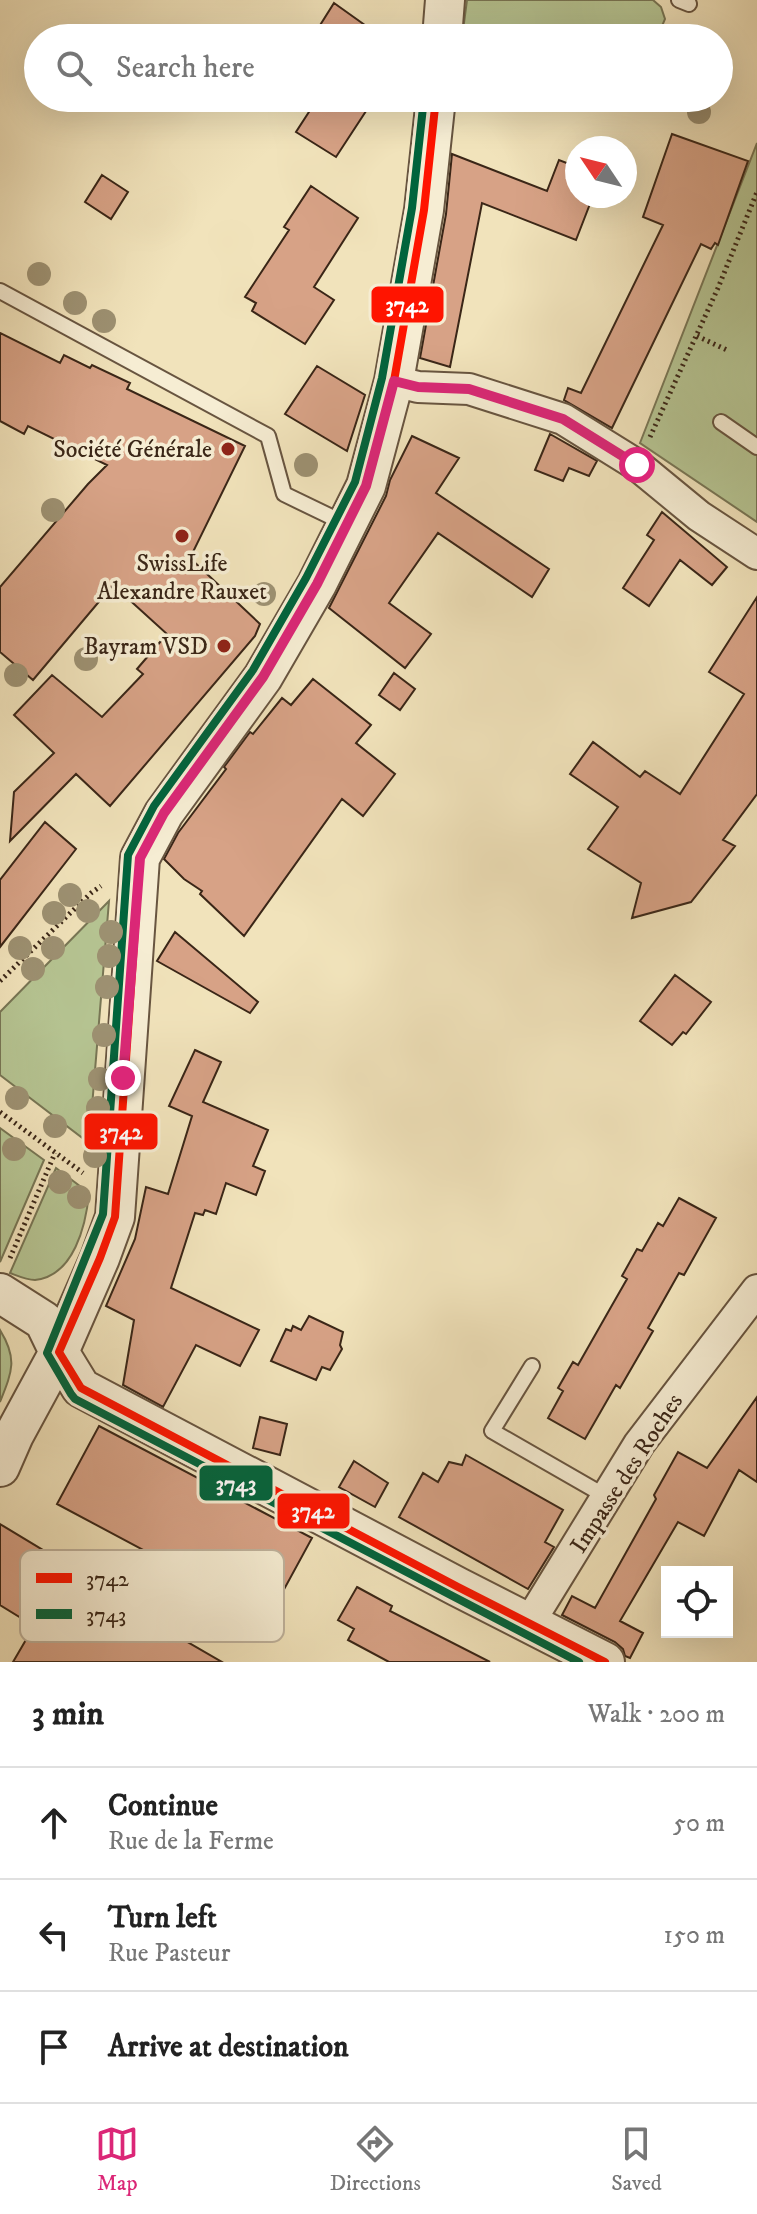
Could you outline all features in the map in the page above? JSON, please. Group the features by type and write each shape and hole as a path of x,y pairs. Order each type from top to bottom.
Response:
{"street":[{"path":"443,24 445,0"},
{"path":"0,1467 59,1352 115,1217 140,858 164,813 263,677 317,584 366,486 394,381 424,210 434,112"},
{"path":"394,381 418,387 469,389 563,419 637,465 699,516 757,554"},
{"path":"3,1280 44,1321 81,1388 605,1662"},
{"name":"Impasse des Roches","path":"529,1623 639,1444 757,1290"}],"lane":[{"path":"0,291 268,436 284,494 347,524"},
{"path":"721,422 757,447"},
{"path":"532,1366 492,1431 607,1497"}],"path":[{"path":"637,465 757,192"},
{"path":"696,336 729,351"},
{"path":"0,981 91,893 140,858"},
{"path":"0,1112 115,1196"},
{"path":"3,1280 55,1153"}],"green space":[{"path":"467,0 653,0 661,7 665,19 663,24 464,24"},
{"path":"757,143 757,522 640,443"},
{"path":"109,901 89,1143 0,1075 0,1012"},
{"path":"0,1128 44,1160 0,1262"},
{"path":"56,1168 89,1193 85,1220 76,1247 59,1269 35,1280 26,1279 10,1273"},
{"path":"0,1330 9,1349 11,1366 0,1402"}],"building":[{"path":"334,3 363,24 321,24"},
{"path":"309,112 365,112 336,157 296,132"},
{"path":"672,134 748,161 718,245 715,243 711,249 701,244 612,428 564,400 568,388 581,393 663,225 643,217"},
{"path":"452,154 547,191 559,160 565,162 565,208 588,208 576,240 482,203 450,367 420,358 446,214"},
{"path":"102,175 128,192 111,219 85,202"},
{"path":"311,186 358,218 314,287 334,300 305,344 252,311 256,303 245,297 289,230 284,227"},
{"path":"0,333 60,363 64,355 90,368 92,365 130,383 127,389 245,446 190,558 260,624 255,636 110,806 76,774 10,841 14,792 54,753 14,715 52,675 102,717 143,674 137,669 167,634 113,585 33,680 0,652 0,587 107,465 28,426 24,434 0,421"},
{"path":"317,366 365,395 347,451 285,414"},
{"path":"550,434 597,461 589,476 569,468 563,481 535,470"},
{"path":"412,436 459,458 436,493 549,569 532,597 438,533 389,603 431,634 405,668 329,608 386,496 390,480"},
{"path":"662,512 727,567 712,585 680,560 649,606 623,588 654,540 647,535"},
{"path":"757,597 757,794 723,840 735,846 691,902 632,918 641,883 588,849 618,807 570,774 593,742 640,777 645,771 680,794 744,694 709,672"},
{"path":"394,673 415,689 400,710 379,695"},
{"path":"313,679 371,725 356,743 395,774 363,816 342,799 244,936 200,894 202,891 184,879 164,859 178,833 250,732 253,734 282,698 291,705"},
{"path":"45,822 76,849 0,947 0,880"},
{"path":"175,932 258,1002 250,1013 157,961"},
{"path":"675,975 711,1002 686,1034 683,1032 672,1045 640,1021"},
{"path":"195,1050 221,1062 203,1102 268,1130 253,1166 265,1171 256,1195 226,1183 216,1214 205,1210 203,1215 195,1213 171,1288 259,1330 240,1366 196,1345 163,1407 123,1385 134,1320 106,1306 135,1239 146,1187 168,1194 192,1116 169,1106"},
{"path":"679,1198 716,1218 684,1275 679,1273 648,1328 653,1331 620,1388 616,1385 585,1439 548,1418 563,1391 558,1388 573,1362 578,1365 627,1279 622,1276 637,1249 642,1251 658,1223 663,1226"},
{"path":"309,1316 343,1332 342,1349 330,1370 322,1367 316,1380 271,1361 286,1329 291,1331 293,1326 301,1330"},
{"path":"757,1397 757,1482 739,1470 704,1536 678,1522 620,1621 643,1633 630,1658 615,1642 562,1615 572,1596 595,1608 656,1499 654,1495 678,1452 707,1468"},
{"path":"260,1417 287,1424 280,1455 253,1448"},
{"path":"99,1426 312,1538 284,1589 284,1550 143,1550 57,1504"},
{"path":"466,1455 563,1510 545,1542 554,1547 528,1589 399,1517 423,1473 438,1482 449,1462 462,1465"},
{"path":"354,1461 388,1483 375,1507 339,1487"},
{"path":"0,1524 43,1550 20,1550 20,1617 0,1605"},
{"path":"357,1587 392,1606 390,1611 490,1662 389,1662 348,1640 354,1629 338,1620"},
{"path":"25,1642 188,1642 222,1662 13,1662"}],"transit line":[{"name":"3743","path":"422,112 412,208 382,378 355,482 306,578 253,670 154,806 128,855 103,1214 47,1353 75,1399 579,1662"},
{"name":"3742","path":"434,112 424,210 394,381 366,486 317,584 263,677 164,813 140,858 115,1217 59,1352 81,1388 605,1662"}],"place":[{"name":"Société Générale","path":"228,449"},
{"name":"SwissLife Alexandre Rauxet","path":"182,536"},
{"name":"Bayram VSD","path":"224,646"}],"route":[{"path":"123,1078 140,858 164,813 263,677 317,584 366,486 394,381 418,387 469,389 563,419 637,465"}]}
